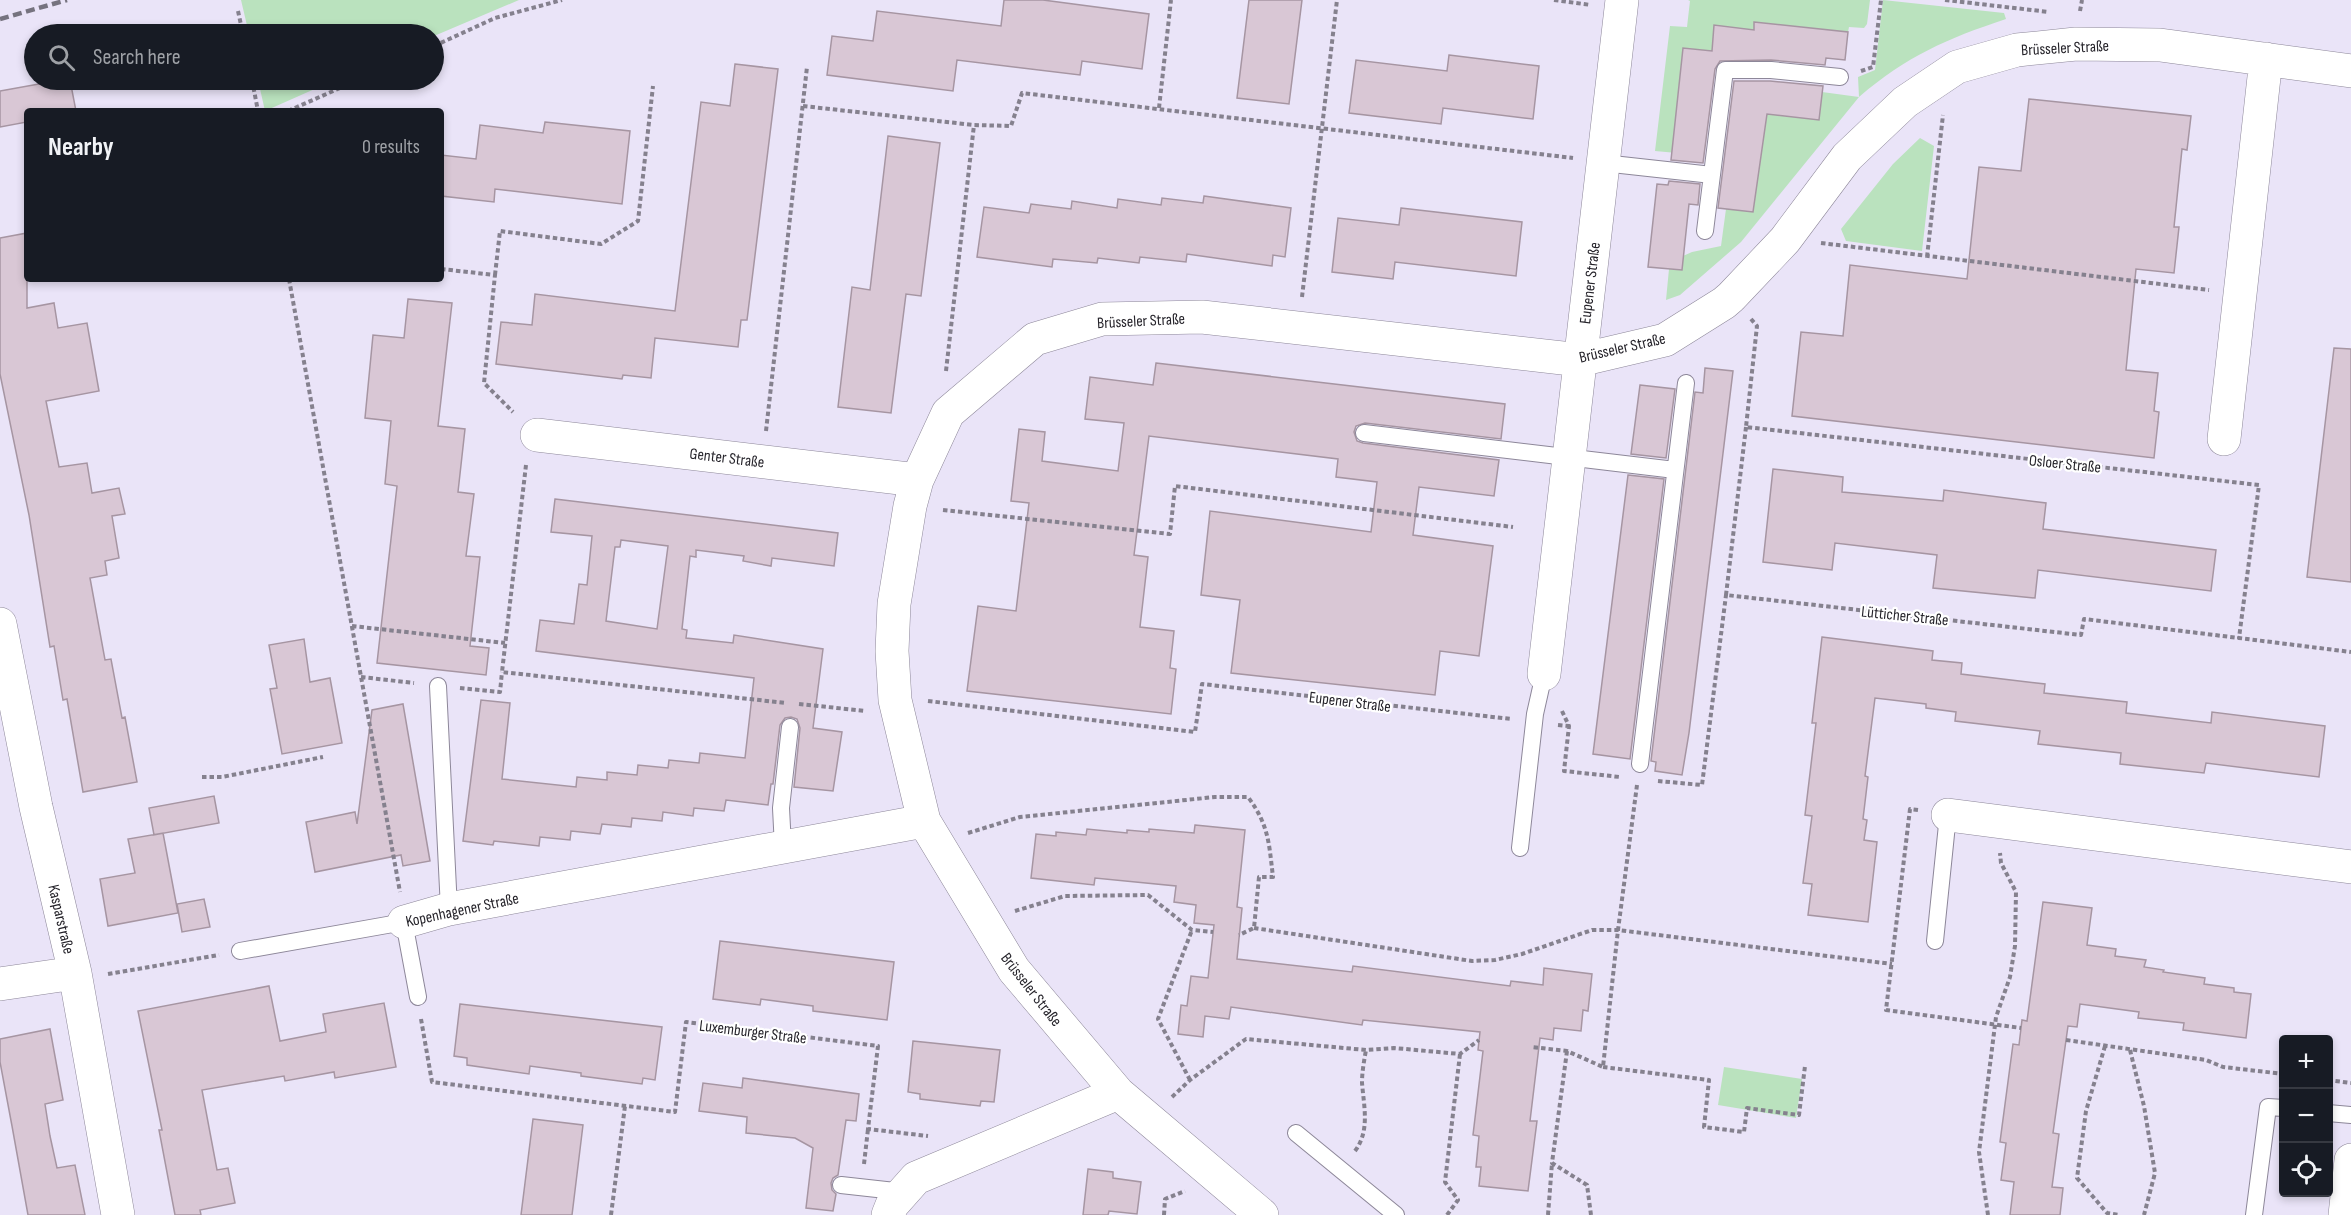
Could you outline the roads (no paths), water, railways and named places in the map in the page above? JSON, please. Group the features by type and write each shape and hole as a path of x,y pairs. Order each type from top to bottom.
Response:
{"street":[{"name":"Eupener Straße","path":"1544,674 1622,0"},
{"name":"Brüsseler Straße","path":"1262,1215 1118,1094 1014,970 930,832 896,707 892,651 894,604 913,493 948,413 1035,339 1102,319 1202,317 1580,360 1665,340 1731,297 1778,247 1847,157 1905,102 1957,67 2017,50 2076,44 2160,45 2351,71"},
{"path":"2224,439 2266,59"},
{"name":"Genter Straße","path":"537,435 762,461 913,493"},
{"name":"Kasparstraße","path":"0,624 36,807 75,973 118,1215"},
{"path":"1948,815 2351,867"},
{"name":"Kopenhagener Straße","path":"404,922 449,909 783,847 930,832"},
{"path":"0,984 75,973"},
{"path":"896,1203 916,1178 1118,1094"},
{"path":"2345,1215 2351,1160"}],"lane":[{"path":"1705,231 1725,70 1771,70 1840,77"},
{"path":"1603,163 1712,175"},
{"path":"1639,771 1686,383"},
{"path":"1364,434 1675,470"},
{"path":"1520,848 1534,722 1544,674"},
{"path":"438,686 449,909"},
{"path":"783,847 781,808 790,727"},
{"path":"1935,941 1948,815"},
{"path":"404,922 418,998"},
{"name":"Kopenhagener Straße","path":"240,951 404,922"},
{"path":"2254,1215 2268,1107 2279,1108"},
{"path":"2333,1113 2351,1114"},
{"path":"1296,1133 1396,1215"},
{"path":"842,1185 861,1187 896,1203"}],"railway":[{"path":"0,19 67,0"}]}
